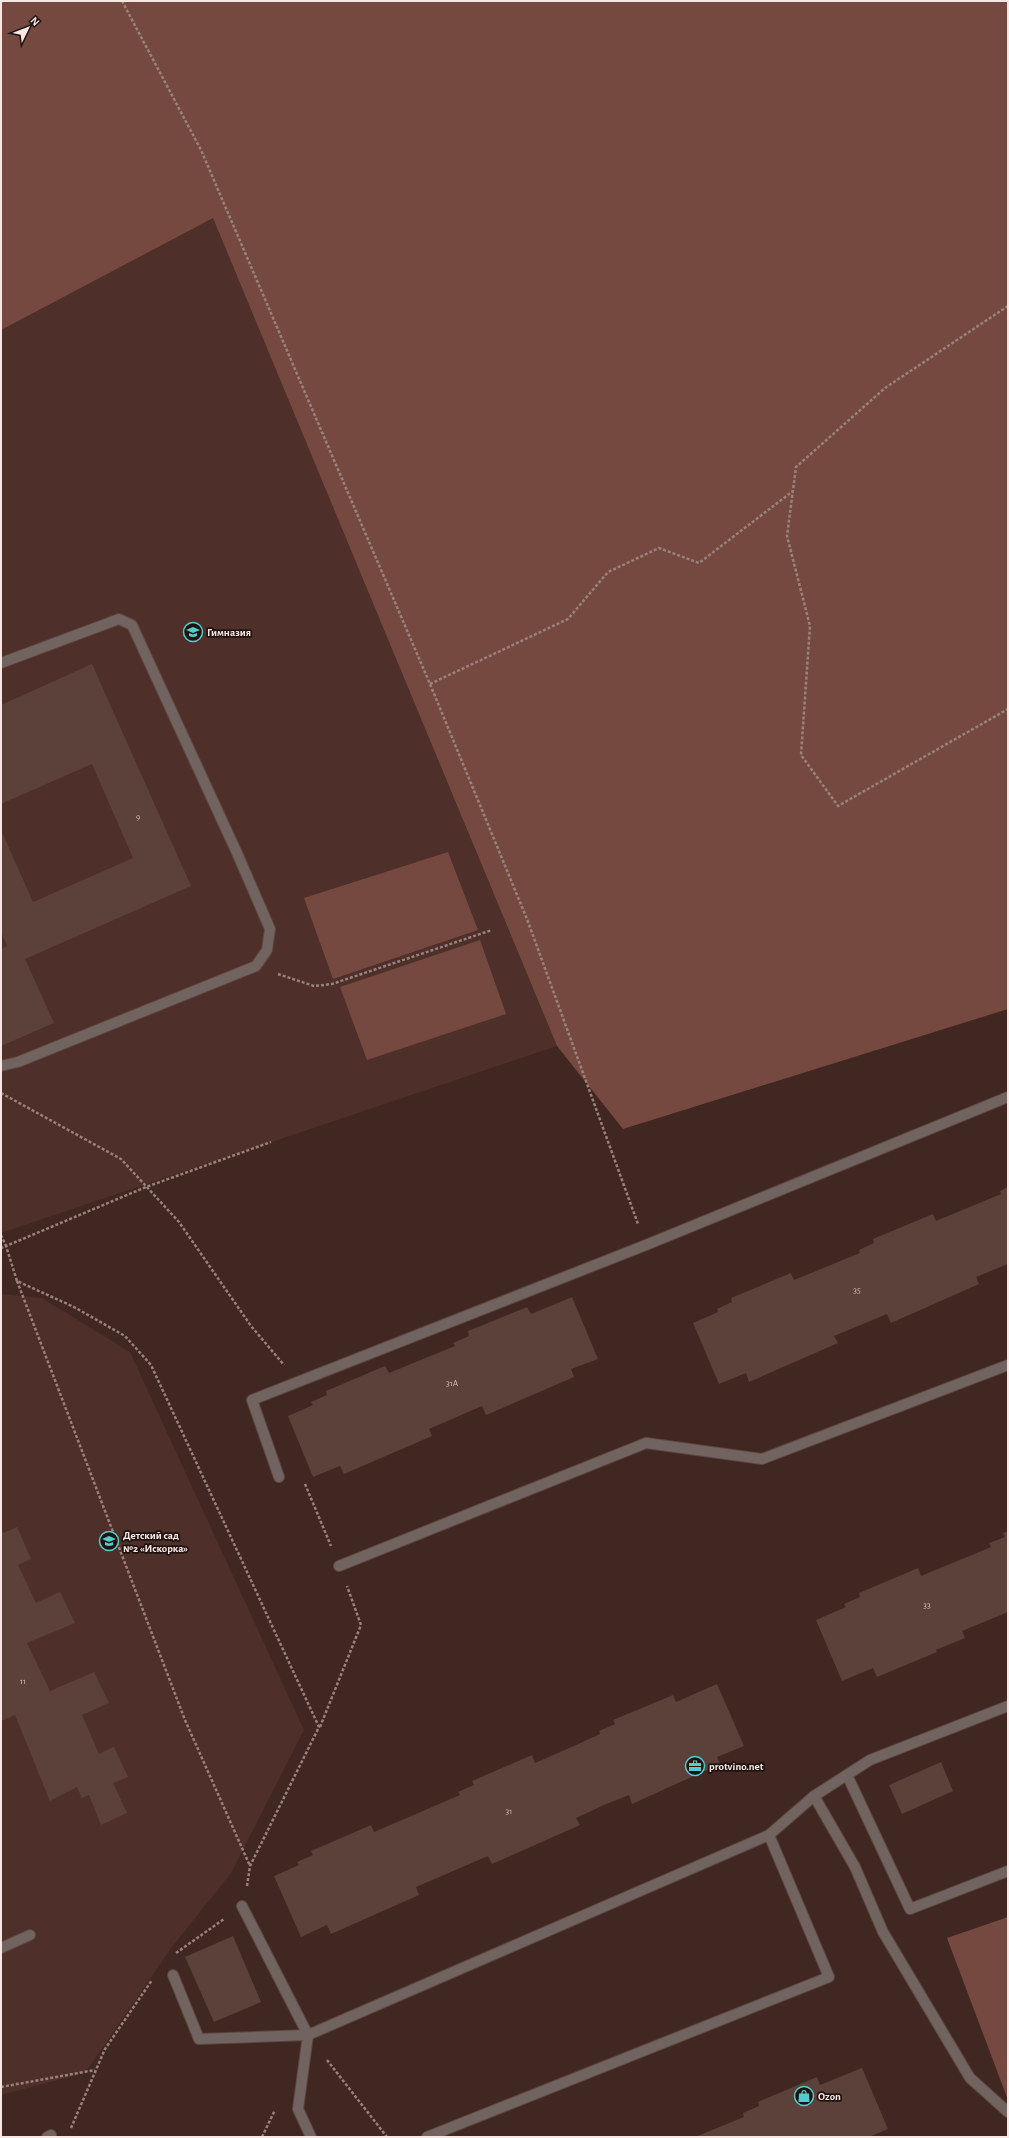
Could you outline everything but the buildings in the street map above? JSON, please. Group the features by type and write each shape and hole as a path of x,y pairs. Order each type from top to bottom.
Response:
{"lane":[{"path":"1,663 119,619 132,625 237,853 270,929 267,950 256,966 18,1062 1,1066"},
{"path":"279,1478 252,1400 646,1245 1008,1097"},
{"path":"339,1566 646,1443 762,1459 1008,1365"},
{"path":"173,1975 199,2039 308,2035 769,1835 814,1796 870,1760 1008,1706"},
{"path":"847,1775 910,1908 1008,1871"},
{"path":"814,1796 855,1867 883,1932 970,2078 1008,2112"},
{"path":"427,2137 829,1977 769,1835"},
{"path":"242,1906 308,2035 298,2109 312,2137"},
{"path":"1,1948 30,1935"}],"path":[{"path":"122,1 201,150 430,684 527,920 646,1245"},
{"path":"1008,306 885,388 796,467 787,536 810,626 801,755 838,806 1008,709"},
{"path":"430,684 568,619 608,572 659,548 699,563 793,491"},
{"path":"256,966 314,986 332,984 492,930"},
{"path":"1,1094 120,1159 179,1222 251,1326 284,1366 301,1380"},
{"path":"1,1248 146,1187 271,1142"},
{"path":"1,1235 17,1281 185,1720 250,1866"},
{"path":"17,1281 74,1308 125,1336 151,1365 320,1727"},
{"path":"171,1956 242,1906 250,1866 320,1727 361,1625 339,1566 305,1484"},
{"path":"70,2131 104,2048 156,1973"},
{"path":"308,2035 387,2137"},
{"path":"1,2087 96,2070"}],"shaded area":[{"name":"Гимназия","path":"7,1 213,217 557,1046 1,1233 1,4"},
{"path":"7,1 1008,1 1008,1009 623,1129 557,1046 213,218 1,330 1,4"},
{"path":"448,852 478,930 333,979 304,898"},
{"path":"480,940 506,1014 367,1060 340,987"},
{"name":"Детcкий сад №2 «Искорка»","path":"1,1294 42,1298 130,1352 304,1730 231,1873 172,1947 85,2073 1,2095"},
{"path":"1008,1917 1008,2100 947,1938"}],"place":[{"name":"Гимназия","path":"193,632"},
{"name":"Детcкий сад №2 «Искорка»","path":"109,1541"},
{"name":"protvino.net","path":"695,1766"},
{"name":"Ozon","path":"804,2096"}]}
